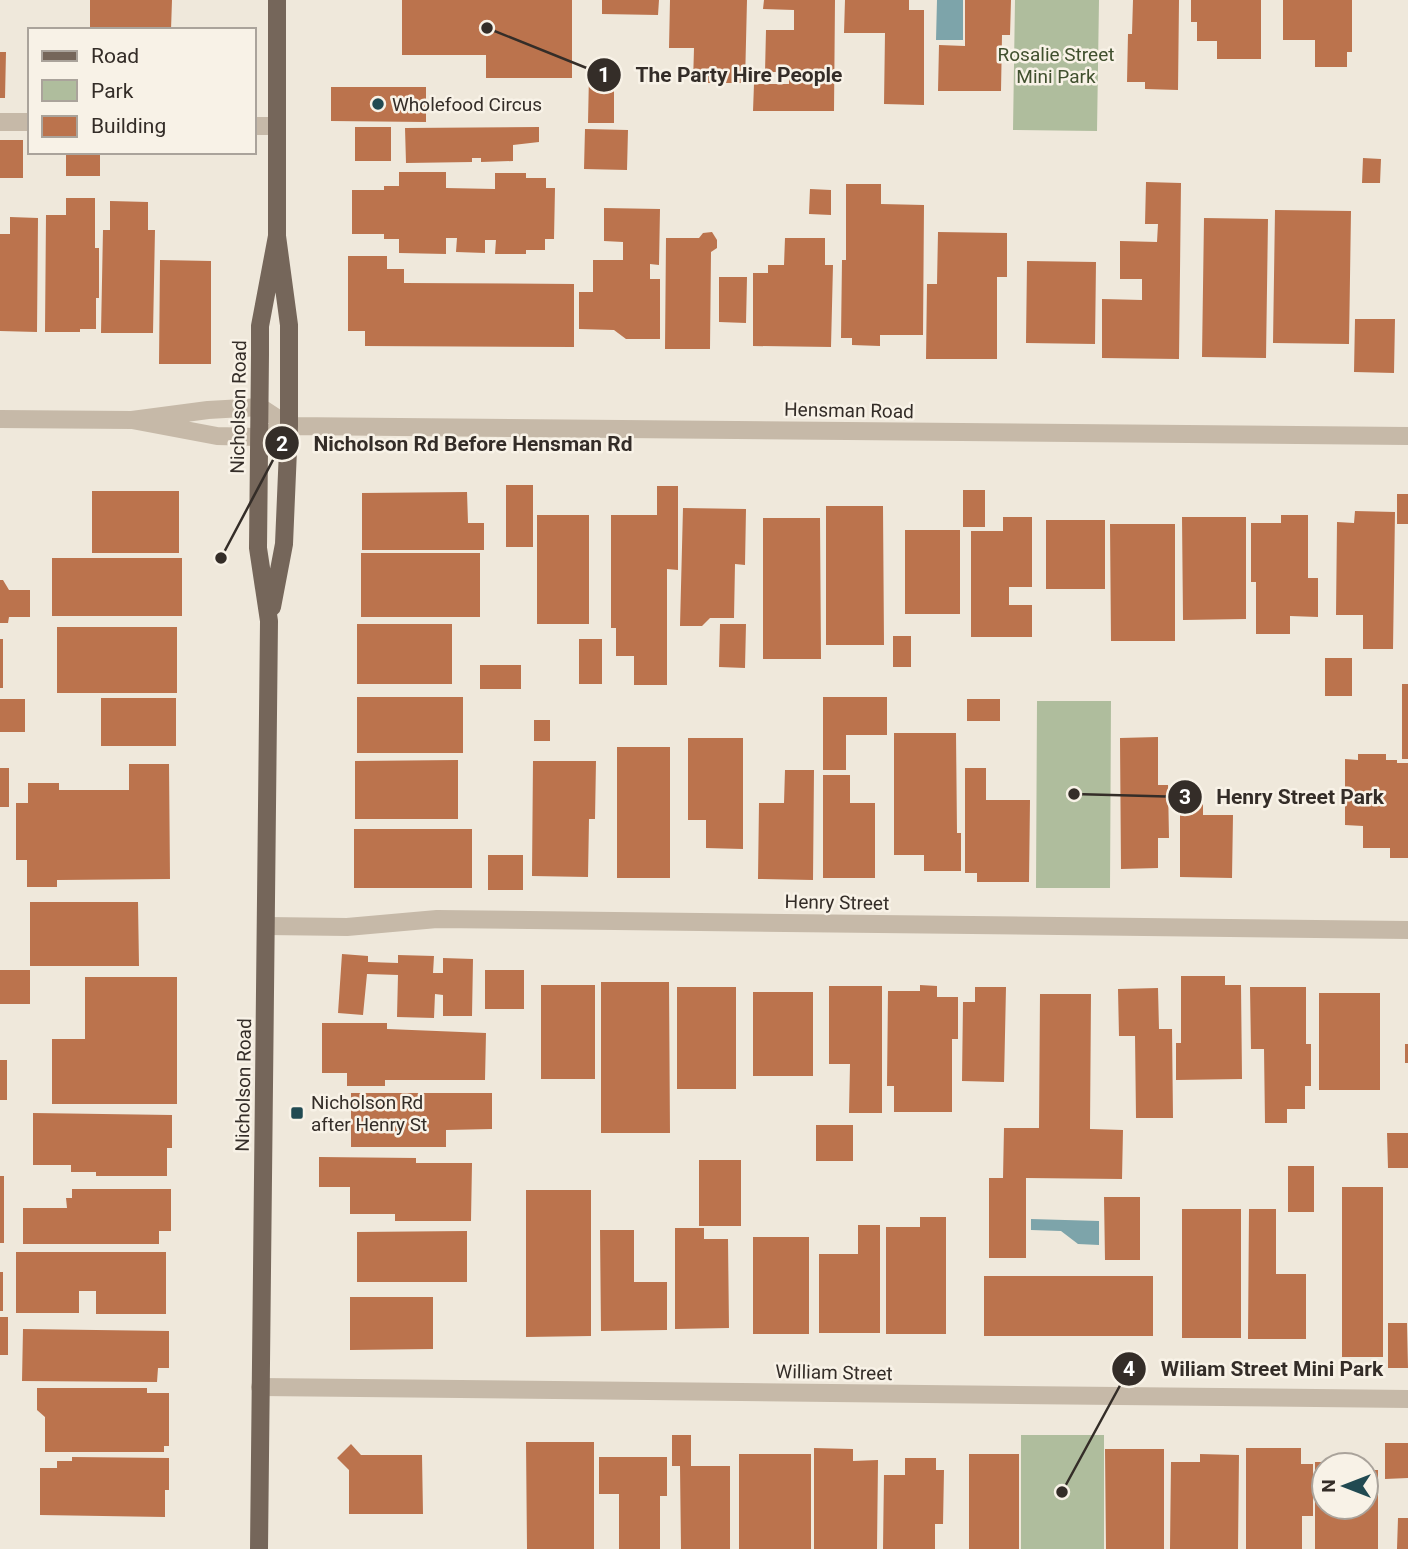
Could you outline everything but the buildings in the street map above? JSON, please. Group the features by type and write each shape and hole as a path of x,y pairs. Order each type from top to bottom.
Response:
{"main road":[{"name":"Nicholson Road","path":"269,621 284,544 289,426 289,326 277,236 277,0"},
{"name":"Nicholson Road","path":"259,1549 269,621 258,548 260,326 277,236"}],"street":[{"path":"0,122 28,122"},
{"path":"256,126 277,126"},
{"path":"260,407 289,426"},
{"name":"Hensman Road","path":"0,419 132,420 208,410 260,407"},
{"name":"Hensman Road","path":"132,420 217,436 259,437 289,426 1408,436"},
{"name":"Henry Street","path":"267,926 347,927 437,919 1408,930"},
{"name":"William Street","path":"260,1387 1408,1399"}],"green space":[{"name":"Rosalie Street Mini Park","path":"1015,0 1099,0 1097,131 1013,130"},
{"path":"1037,701 1111,701 1110,888 1036,888"},
{"path":"1021,1435 1104,1435 1104,1549 1021,1549"}],"water":[{"path":"937,0 963,0 963,40 936,40"},
{"path":"1031,1219 1099,1221 1099,1245 1078,1244 1061,1231 1031,1230"}],"place":[{"name":"The Party Hire People","path":"487,28"},
{"name":"Wholefood Circus","path":"378,104"},
{"name":"Nicholson Rd Before Hensman Rd","path":"221,558"},
{"name":"Henry Street Park","path":"1074,794"},
{"name":"Nicholson Rd after Henry St","path":"297,1113"},
{"name":"Wiliam Street Mini Park","path":"1062,1492"}]}
